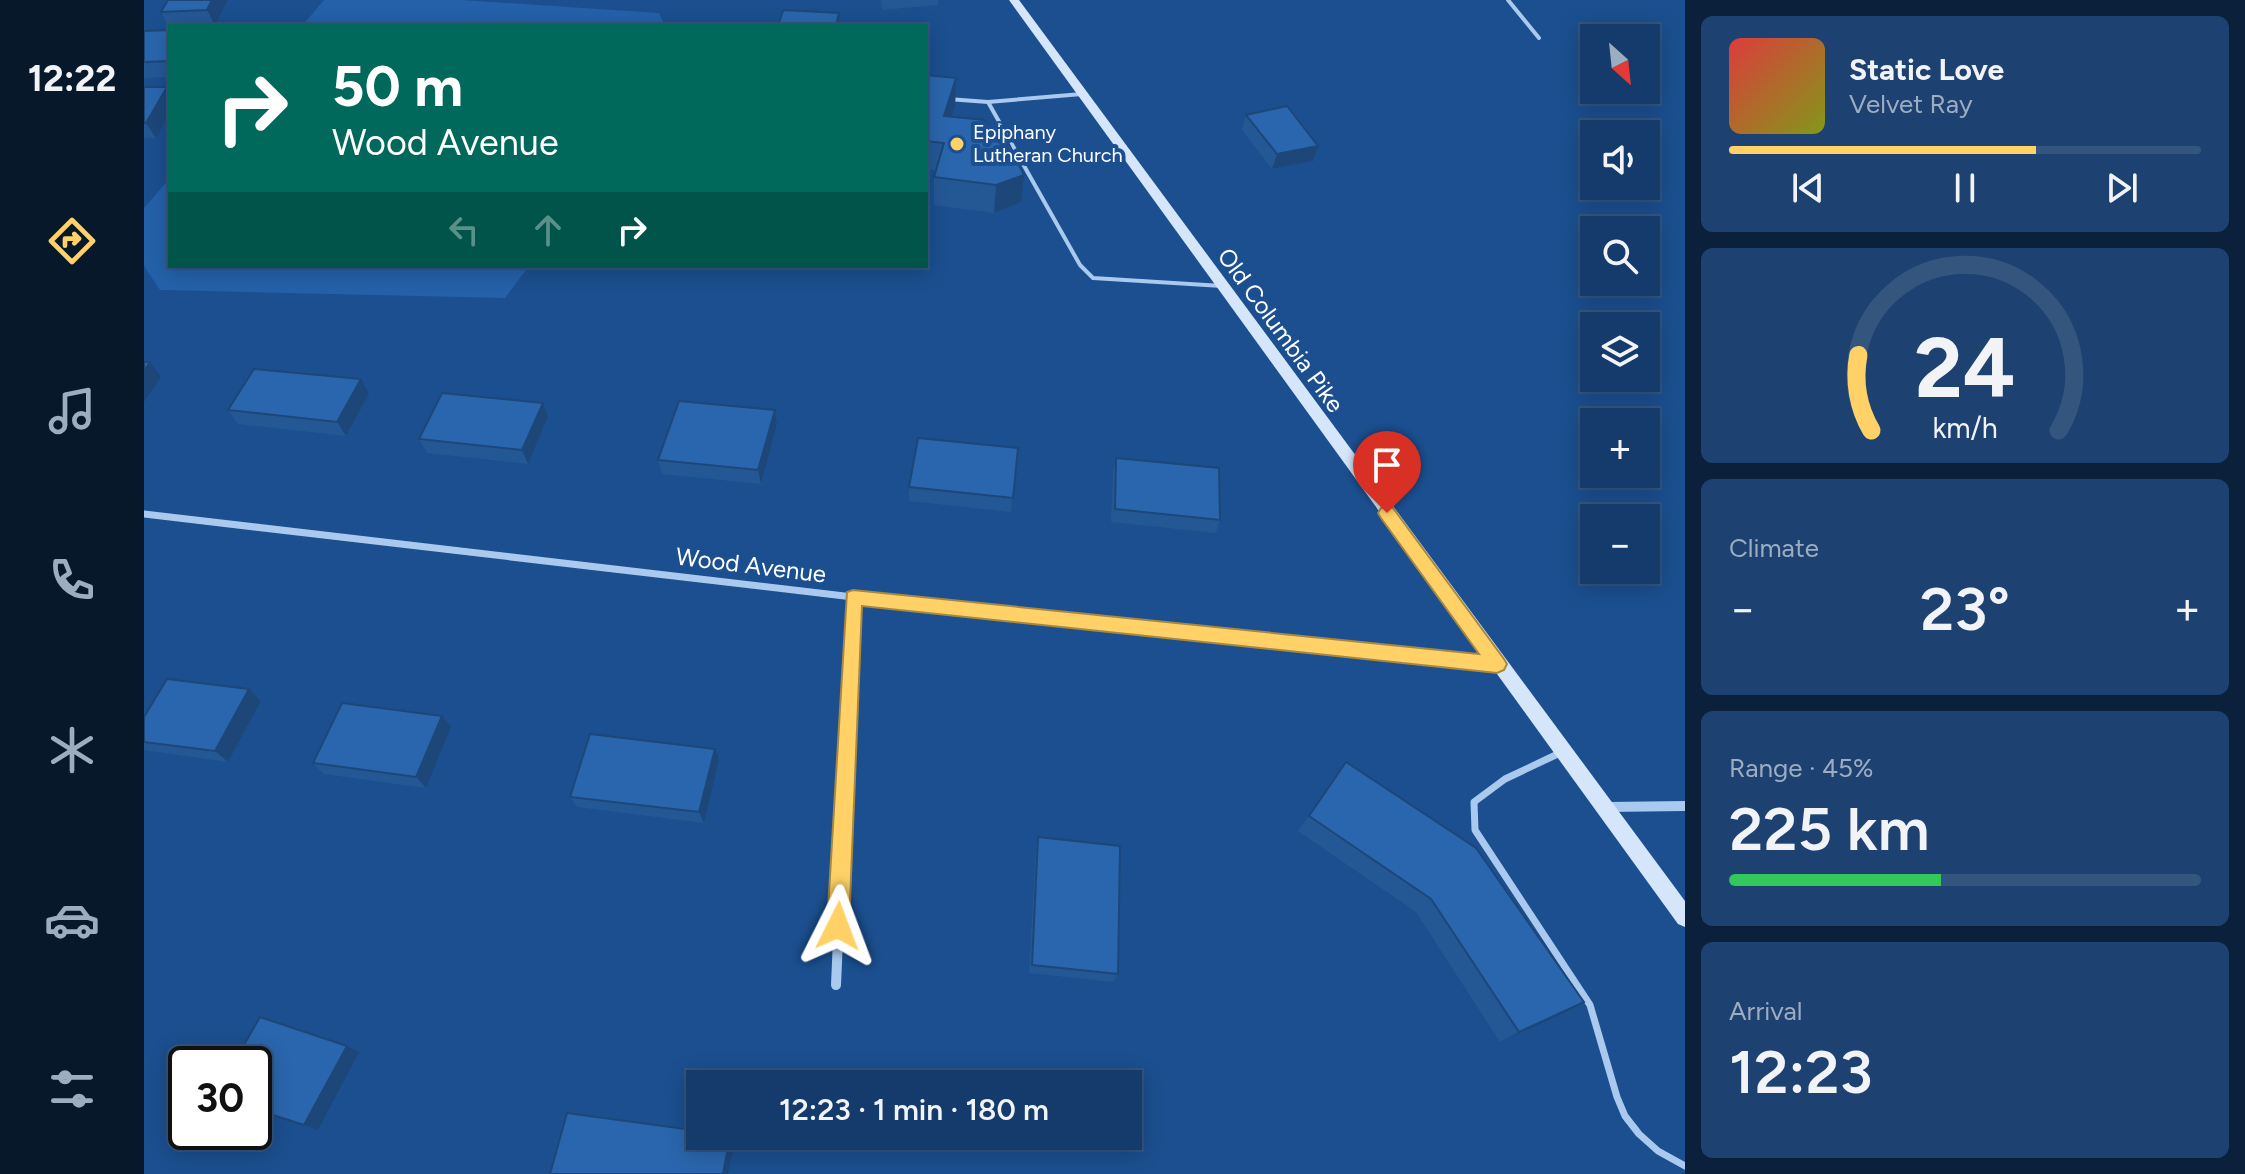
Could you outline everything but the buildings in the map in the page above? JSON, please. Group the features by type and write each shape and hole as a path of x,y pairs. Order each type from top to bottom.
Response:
{"main road":[{"name":"Old Columbia Pike","path":"1014,0 1685,917"}],"street":[{"name":"Wood Avenue","path":"144,514 853,597 1497,664"},
{"path":"836,985 853,597"},
{"path":"1603,807 1685,806"}],"lane":[{"path":"1508,0 1539,38"},
{"path":"942,98 988,102 1082,94"},
{"path":"988,102 1080,265 1093,278 1222,286"},
{"path":"1562,752 1505,779 1474,802 1475,830 1590,1005 1601,1030 1613,1092 1632,1129 1685,1166"}],"shaded area":[{"path":"324,0 462,0 659,13 664,24 304,24"},
{"path":"168,180 168,268 528,268 505,298 160,290 144,266 144,208"}],"place":[{"name":"Epiphany Lutheran Church","path":"957,144"}],"route":[{"path":"838,926 853,597 1497,664 1387,513"}]}
